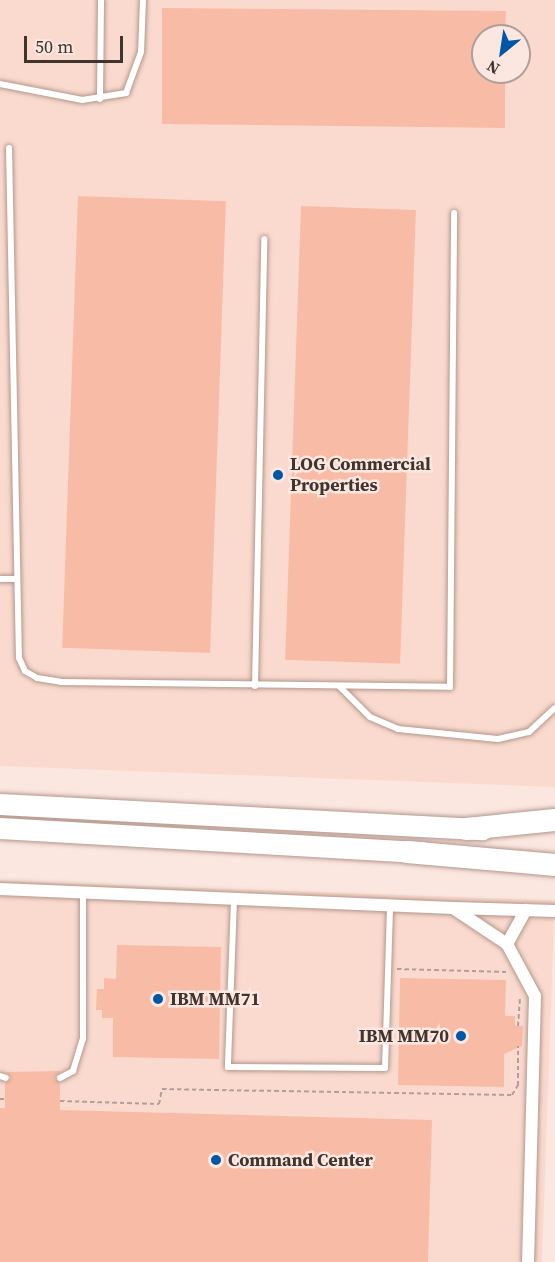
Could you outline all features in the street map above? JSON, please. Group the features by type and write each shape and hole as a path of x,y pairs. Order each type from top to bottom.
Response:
{"highway":[{"path":"0,804 466,829 555,830"},
{"path":"466,829 555,820"},
{"path":"0,828 407,852 555,865"},
{"path":"407,852 555,854"}],"street":[{"path":"0,890 83,891 234,900 555,911"},
{"path":"453,908 507,944 535,996 528,1262"},
{"path":"507,944 526,910"}],"lane":[{"path":"100,0 100,99"},
{"path":"0,84 100,99 126,93 135,78 143,0"},
{"path":"9,148 19,658 25,671 37,678 255,686 450,687 454,213"},
{"path":"255,686 264,238"},
{"path":"0,579 16,579"},
{"path":"340,687 370,717 398,729 498,739 529,732 555,708"},
{"path":"60,1078 73,1071 83,1040 83,891"},
{"path":"234,900 228,1067 385,1068 390,906"}],"path":[{"path":"389,969 514,973"},
{"path":"518,1026 520,987"},
{"path":"60,1101 159,1104 162,1089 172,1088 512,1095 518,1086 518,1046"},
{"path":"0,1099 5,1099"}],"shaded area":[{"name":"LOG Commercial Properties","path":"0,0 555,0 555,787 0,766"},
{"path":"0,881 555,900 542,1262 0,1262"}],"building":[{"path":"162,8 506,11 505,24 471,24 471,84 505,84 505,128 162,124"},
{"path":"78,196 226,201 210,653 62,648"},
{"path":"301,206 416,210 400,664 285,660"},
{"name":"IBM MM71","path":"117,945 221,947 219,1059 113,1057 113,1018 102,1018 102,1010 96,1010 97,989 104,989 104,978 116,979"},
{"name":"IBM MM70","path":"400,978 506,980 505,1016 515,1016 515,1026 523,1026 522,1046 504,1054 504,1087 398,1085"},
{"name":"Command Center","path":"60,1071 55,1078 60,1083 60,1110 432,1120 428,1262 0,1262 0,1108 5,1108 5,1083 11,1078 6,1072"}],"place":[{"name":"LOG Commercial Properties","path":"278,475"},
{"name":"IBM MM71","path":"158,999"},
{"name":"IBM MM70","path":"461,1036"},
{"name":"Command Center","path":"216,1160"}]}
